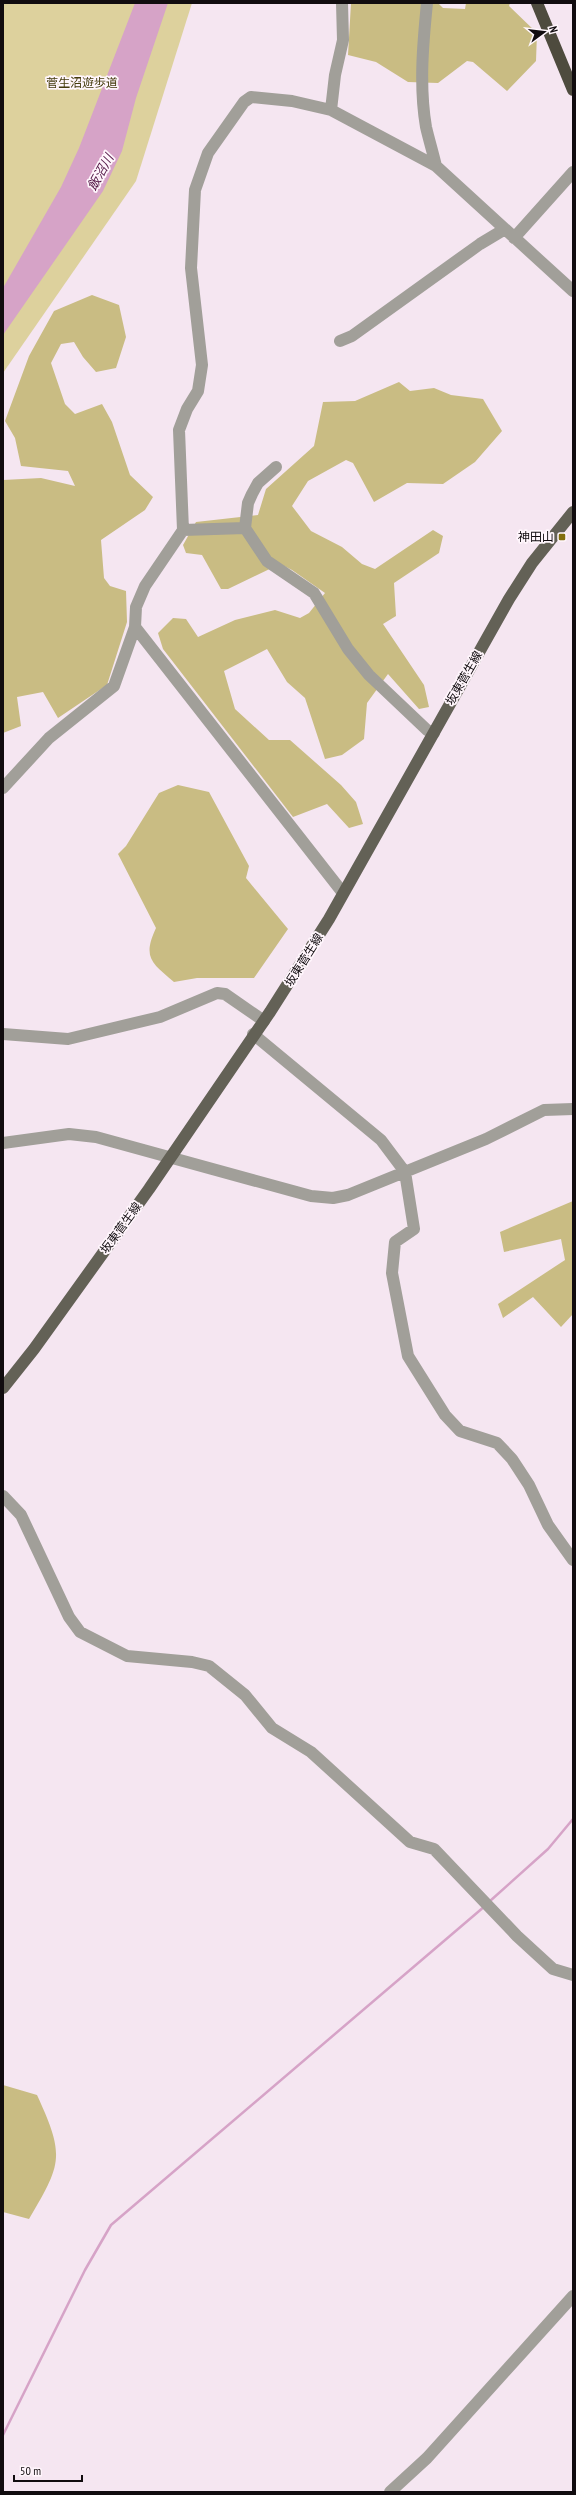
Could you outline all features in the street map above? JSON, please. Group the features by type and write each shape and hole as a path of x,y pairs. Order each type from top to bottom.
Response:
{"highway":[{"path":"537,3 573,90"}],"main road":[{"name":"坂東菅生線","path":"3,1388 34,1349 149,1189 253,1034 264,1021 329,919 509,599 536,558 573,512"}],"street":[{"path":"331,110 335,75 343,40 342,3"},
{"path":"427,3 423,51 423,88 426,126 436,166"},
{"path":"3,788 48,738 114,686 135,627 136,607 145,586 183,530 179,430 187,409 198,391 202,365 191,268 195,190 208,153 244,102 251,97 292,102 331,110 436,166 573,291"},
{"path":"514,238 573,172"},
{"path":"340,341 352,336 480,244 505,229"},
{"path":"276,467 258,483 252,494 248,503 245,528 267,561 314,593 348,650 370,675 427,730 434,733"},
{"path":"183,530 245,528"},
{"path":"135,627 343,893"},
{"path":"3,1034 68,1039 160,1018 217,993 225,994 264,1021"},
{"path":"253,1034 381,1140 405,1172 414,1229 395,1242 392,1273 408,1356 445,1415 460,1431 497,1444 512,1459 529,1485 548,1525 573,1560"},
{"path":"3,1143 69,1134 96,1137 169,1158 318,1197 348,1196 486,1139 544,1110 573,1109"},
{"path":"3,1496 21,1515 69,1617 80,1632 127,1656 192,1662 209,1666 244,1695 272,1728 311,1752 410,1842 434,1849 517,1936 553,1969 573,1975"},
{"path":"390,2492 427,2458 573,2296"}],"green space":[{"name":"菅生沼遊歩道","path":"3,3 192,3 136,181 3,373"}],"shaded area":[{"path":"351,3 438,3 443,8 465,9 466,3 510,3 509,6 537,33 536,61 507,91 473,62 467,61 438,83 408,82 376,62 348,55"},
{"path":"92,295 119,305 126,337 116,368 96,372 83,357 74,342 61,344 51,363 65,404 75,414 102,404 112,422 130,475 153,497 145,510 101,540 104,578 110,586 126,591 127,622 107,685 58,718 43,692 17,697 21,726 3,733 3,480 41,478 75,486 68,471 21,466 15,438 5,421 29,356 54,311"},
{"path":"399,382 410,391 434,388 451,395 483,399 502,431 475,462 443,484 407,483 374,502 353,463 346,460 308,481 292,506 311,531 342,547 362,564 375,569 433,530 443,536 439,553 394,583 396,616 383,624 424,685 429,707 419,709 388,674 367,703 364,739 342,755 325,759 305,698 287,682 267,649 224,671 235,709 269,740 290,740 341,785 356,802 363,824 349,828 327,804 293,817 163,649 158,633 173,618 186,619 198,637 235,620 275,610 300,618 309,613 325,593 292,570 280,564 228,589 221,589 202,555 186,553 183,545 196,522 258,515 266,489 314,446 323,402 355,401"},
{"path":"178,785 209,792 249,866 246,878 288,929 254,978 197,978 174,982 160,970 152,959 150,946 156,928 118,854 126,846 159,793"},
{"path":"573,1201 573,1314 561,1327 533,1297 503,1318 498,1304 565,1260 561,1239 504,1252 500,1232"},
{"path":"3,2085 37,2095 52,2132 55,2146 56,2159 53,2171 48,2185 29,2219 3,2212"}],"water":[{"name":"飯沼川","path":"135,3 168,3 136,98 122,151 103,191 3,335 3,288 61,187 79,148"}],"waterway":[{"path":"490,1901 548,1849 573,1819"},
{"path":"3,2435 85,2270 111,2225 485,1906"}],"place":[{"name":"神田山","path":"562,537"}]}
